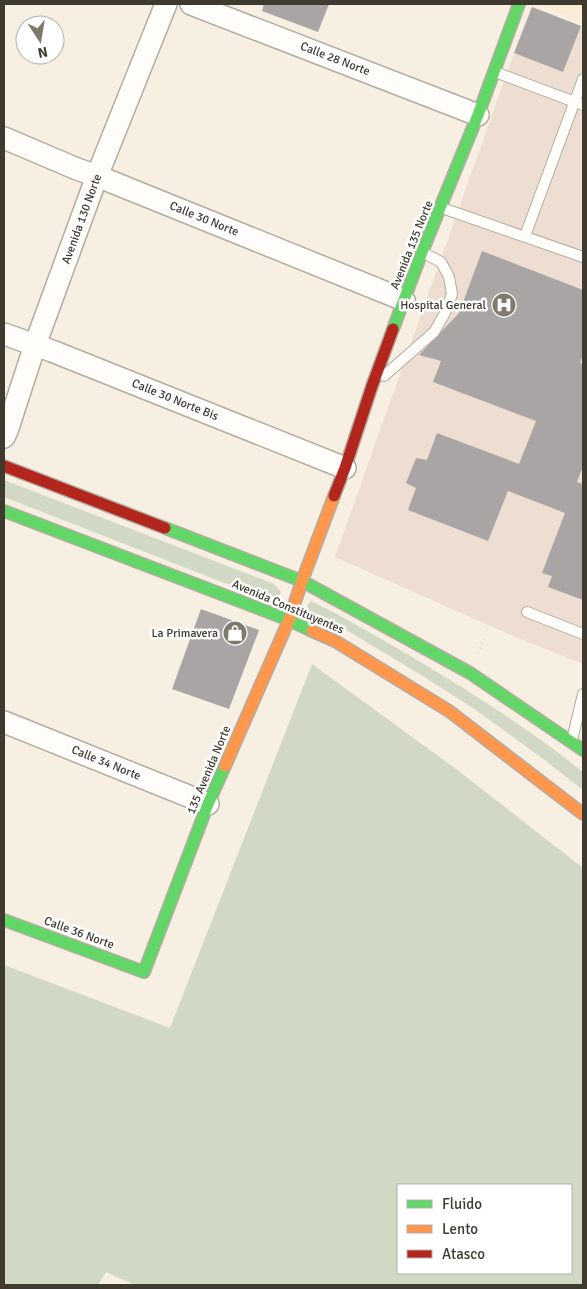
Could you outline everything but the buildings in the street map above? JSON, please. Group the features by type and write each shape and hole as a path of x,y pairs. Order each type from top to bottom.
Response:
{"main road":[{"name":"Avenida 135 Norte","path":"302,581 345,468 372,386 422,252 495,72 520,4"},
{"name":"Avenida Constituyentes","path":"4,466 302,581 470,672 583,750"},
{"name":"Avenida Constituyentes","path":"4,511 289,620 335,641 449,711 583,814"},
{"name":"135 Avenida Norte","path":"144,972 208,804 289,620 302,581"},
{"name":"Calle 36 Norte","path":"4,920 144,972"}],"street":[{"name":"Avenida 130 Norte","path":"4,437 35,345 97,176 166,4"},
{"name":"Calle 28 Norte","path":"191,4 478,115"},
{"name":"Calle 30 Norte","path":"4,138 404,300"},
{"name":"Calle 30 Norte Bis","path":"4,334 345,468"},
{"name":"Calle 34 Norte","path":"4,722 208,804"}],"lane":[{"path":"495,72 579,103"},
{"path":"525,236 579,103 583,79"},
{"path":"441,208 583,257"},
{"path":"372,386 434,332 445,313 452,294 450,277 441,262 422,252"},
{"path":"527,612 583,634"},
{"path":"572,741 583,694"}],"path":[{"path":"470,672 532,516"}],"shaded area":[{"path":"583,4 583,23 539,5"},
{"name":"Hospital General","path":"532,7 583,27 583,664 513,636 335,557"}],"green space":[{"path":"4,480 274,584 281,592 278,599 268,600 4,497"},
{"path":"311,601 412,657 478,697 521,726 583,772 583,790 473,708 338,625 311,613 307,606"},
{"path":"312,664 456,769 583,868 583,1285 135,1285 106,1272 98,1285 4,1285 4,965 170,1028"}],"traffic: fast":[{"path":"393,329 478,115 519,4"},
{"path":"4,511 289,620 312,631"},
{"path":"165,528 302,581 470,673 583,750"},
{"path":"4,920 144,972 208,804 225,766"}],"traffic: slow":[{"path":"225,766 289,620 334,496"},
{"path":"312,631 335,641 449,711 583,814"}],"traffic: jam":[{"path":"334,496 393,329"},
{"path":"4,466 165,528"}],"place":[{"name":"Hospital General","path":"504,305"},
{"name":"La Primavera","path":"235,633"}]}
